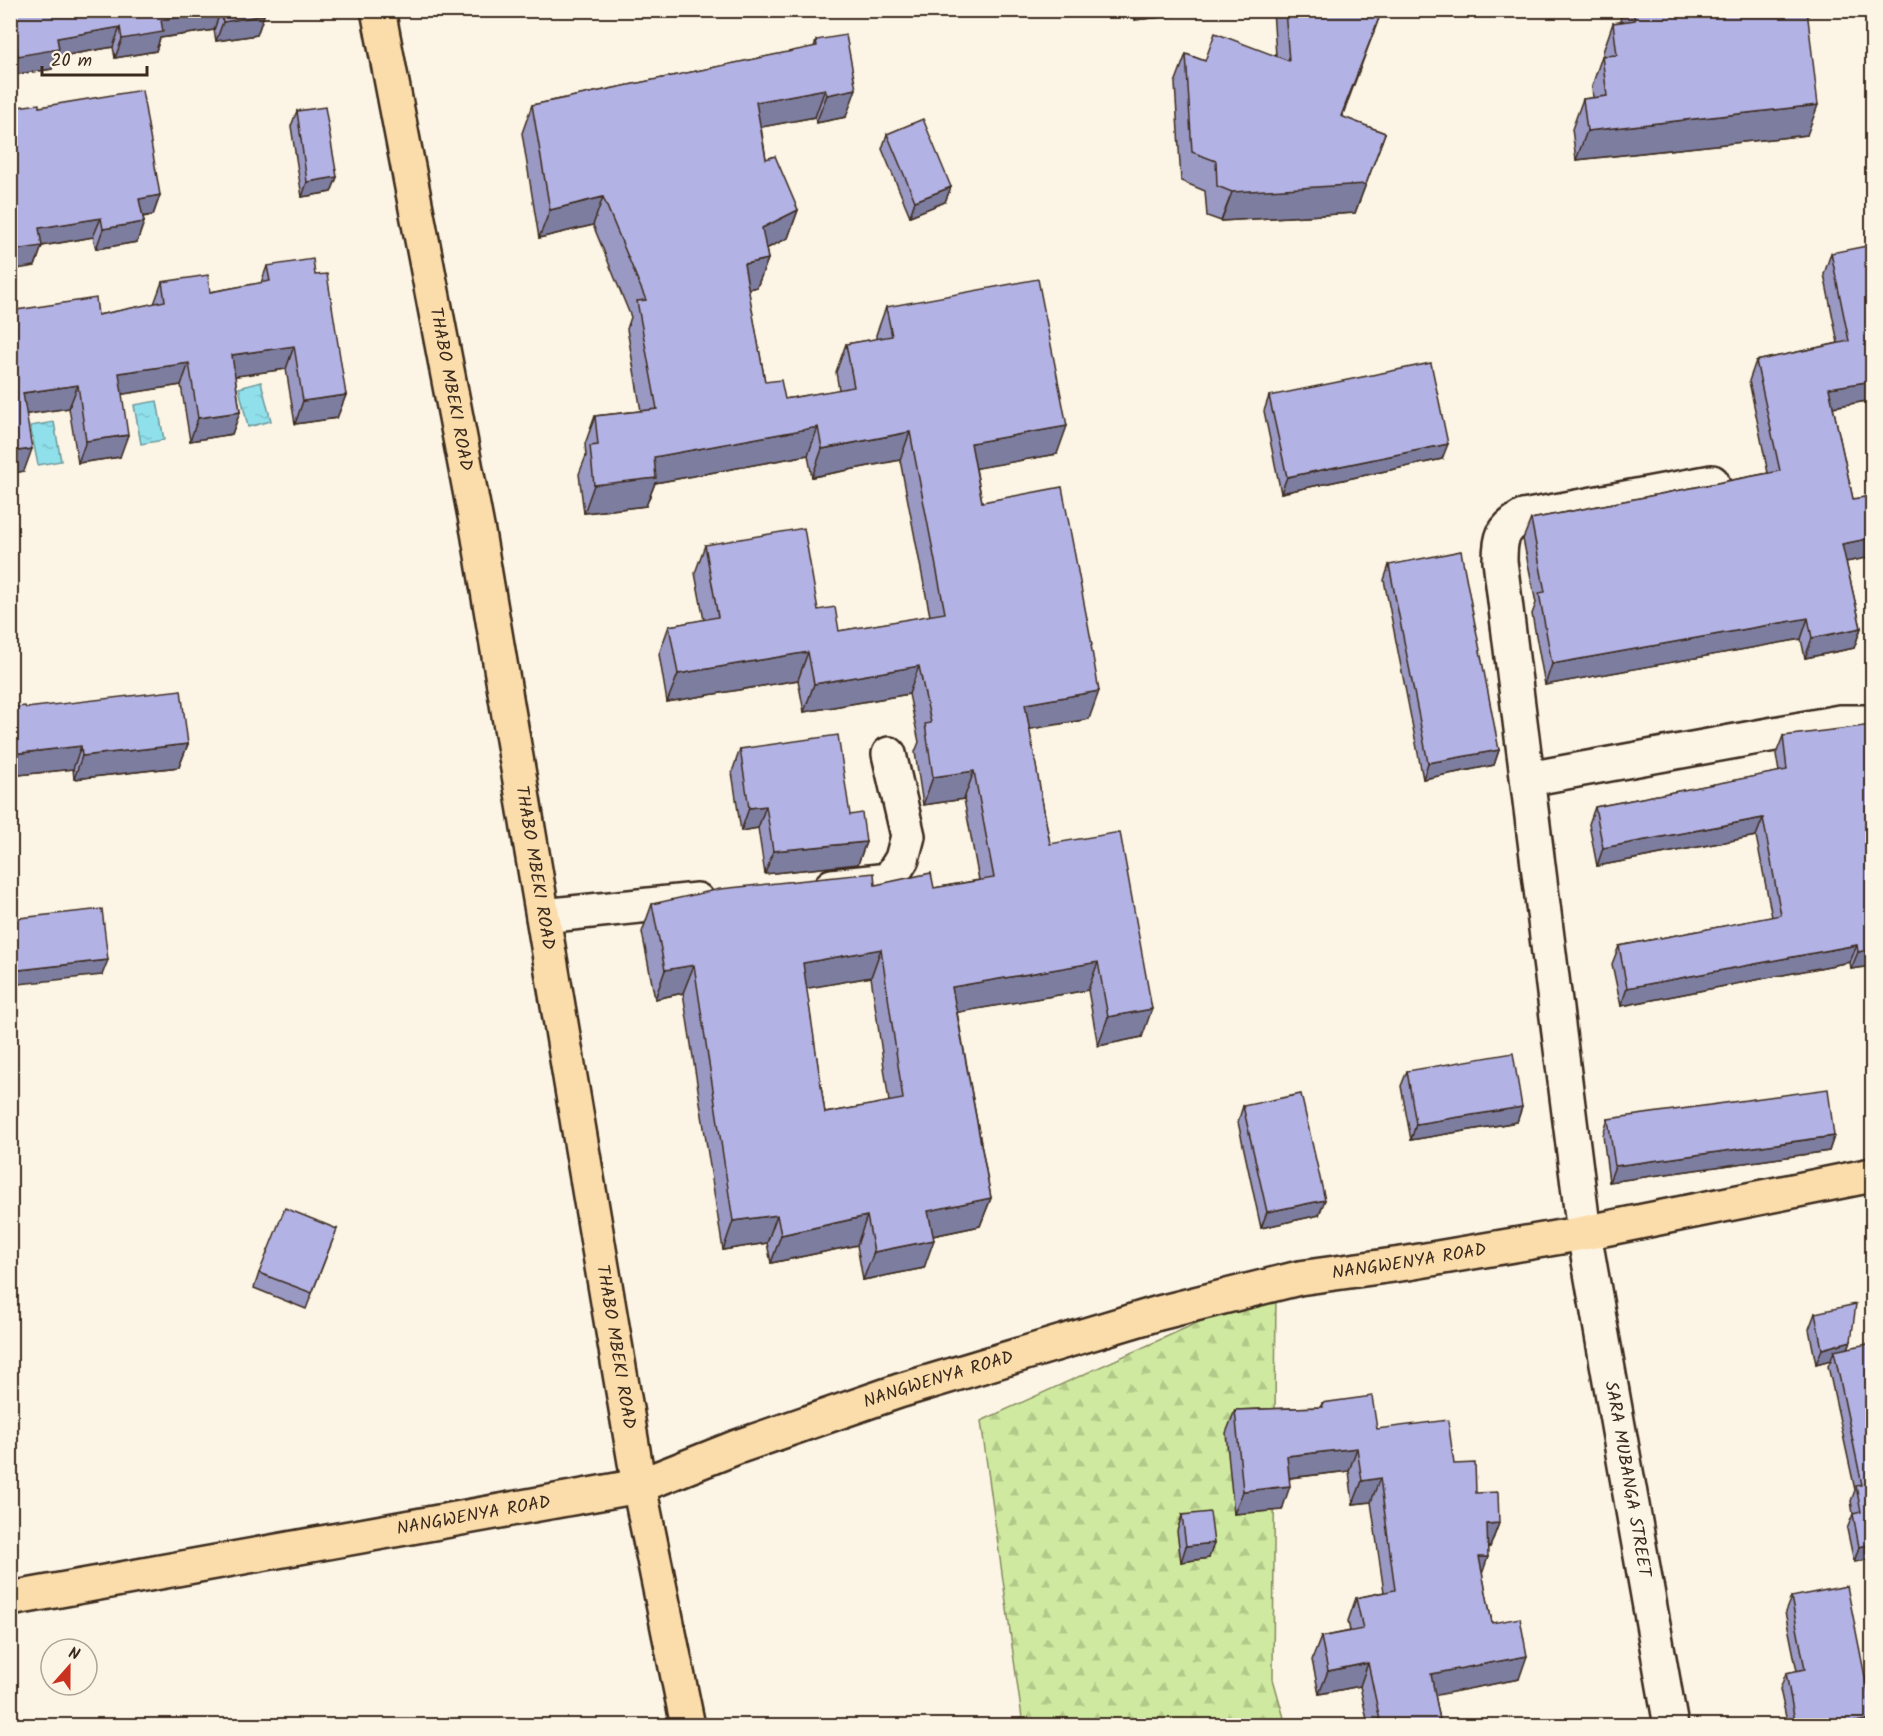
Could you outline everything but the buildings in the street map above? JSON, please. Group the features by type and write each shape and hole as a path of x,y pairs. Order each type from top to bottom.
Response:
{"main road":[{"name":"THABO MBEKI ROAD","path":"378,10 478,532 639,1486 688,1725"},
{"name":"NANGWENYA ROAD","path":"10,1599 639,1486 737,1447 899,1391 1159,1313 1299,1278 1408,1263 1584,1233 1872,1175"}],"street":[{"name":"SARA MUBANGA STREET","path":"1671,1725 1584,1233 1500,561 1500,541 1509,525 1523,517 1712,482"},
{"path":"1528,779 1839,722 1872,722"},
{"path":"806,889 889,880 902,859 908,836 889,754"},
{"path":"543,916 722,898"}],"green space":[{"path":"1276,1287 1273,1679 1286,1725 1023,1725 981,1421"}],"water":[{"path":"261,382 271,421 248,427 239,388"},
{"path":"157,401 164,440 141,444 134,405"},
{"path":"54,422 61,461 38,465 30,426"}]}
